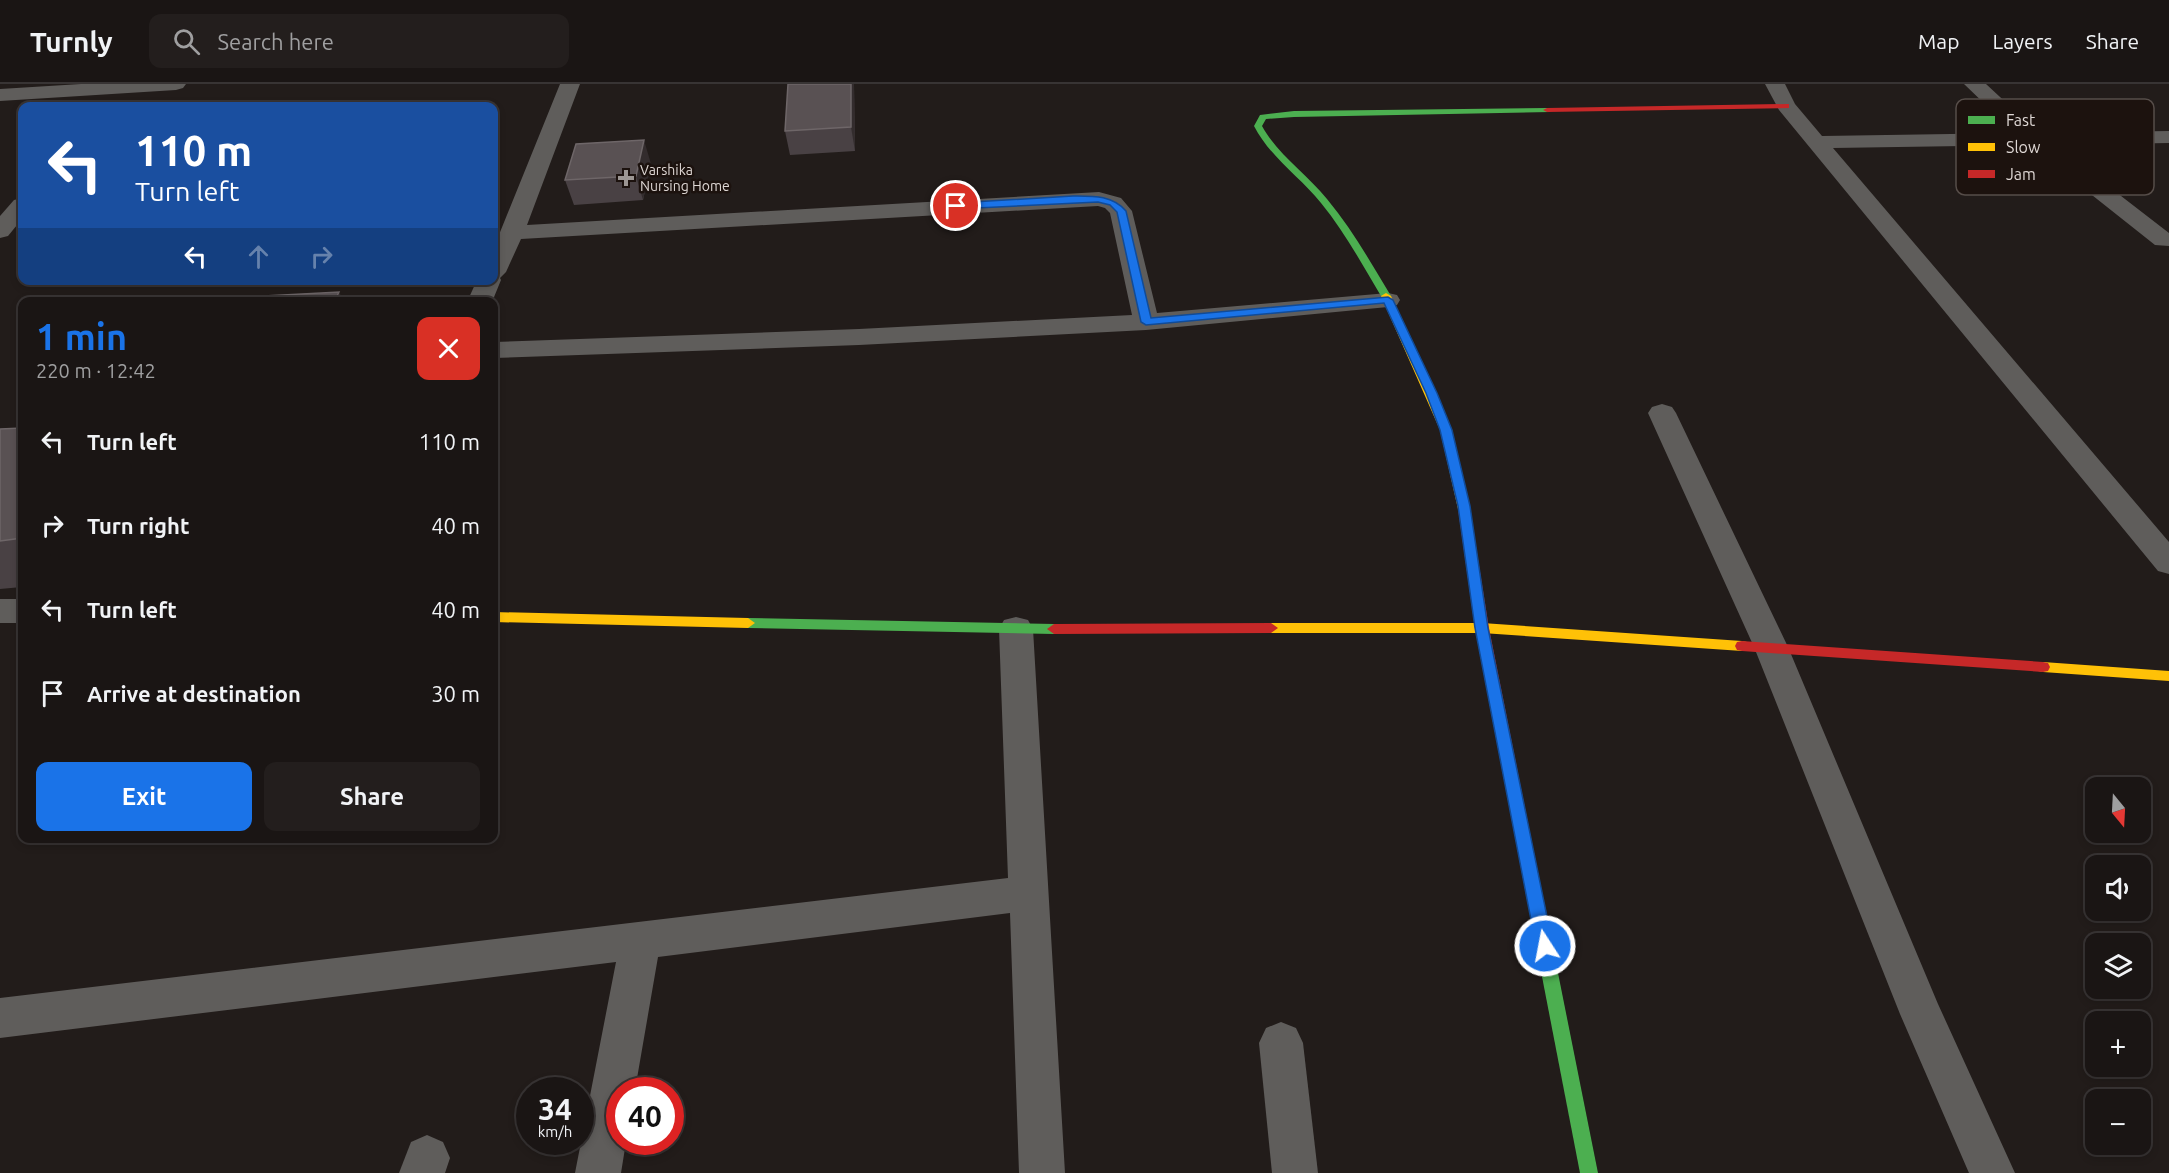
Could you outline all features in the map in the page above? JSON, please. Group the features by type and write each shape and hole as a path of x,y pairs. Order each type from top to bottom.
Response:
{"street":[{"path":"0,95 62,88 123,88 177,84"},
{"path":"498,263 570,84"},
{"path":"1974,84 1990,99"},
{"path":"111,102 123,88"},
{"path":"1589,1173 1482,628 1464,506 1446,430 1388,300 1356,245 1314,189 1265,141 1258,126 1263,117 1781,95 1817,142 2169,563"},
{"path":"2154,137 2169,137"},
{"path":"1817,142 1956,140"},
{"path":"2106,195 2163,240"},
{"path":"512,233 1099,199 1113,203 1122,211 1146,322"},
{"path":"0,231 18,210"},
{"path":"498,350 859,337 1146,322 1388,300"},
{"path":"1662,413 1771,647 1921,1014 1992,1173"},
{"path":"0,611 18,611"},
{"path":"498,616 1016,628 1482,628 2169,676"},
{"path":"1016,628 1042,1173"},
{"path":"0,1018 1028,893"},
{"path":"598,1173 640,941"},
{"path":"1281,1043 1295,1173"}],"building":[{"path":"788,84 851,84 851,127 785,131"},
{"path":"644,140 636,176 565,180 576,144"},
{"path":"339,292 336,297 244,297"},
{"path":"18,428 18,539 0,541 0,429"}],"traffic: fast":[{"path":"1386,296 1334,213 1313,188 1269,144 1258,126 1263,117 1294,114 1547,110"},
{"path":"748,623 1054,629"},
{"path":"1529,868 1589,1173"}],"traffic: slow":[{"path":"1386,296 1446,430 1464,509"},
{"path":"498,617 748,623"},
{"path":"1271,628 1482,628 1742,646"},
{"path":"2043,667 2169,676"}],"traffic: jam":[{"path":"1547,110 1786,106"},
{"path":"1464,509 1482,628 1529,868"},
{"path":"1054,629 1271,628"},
{"path":"1742,646 2043,667"}],"place":[{"name":"Varshika Nursing Home","path":"626,178"}],"route":[{"path":"956,206 1073,199 1099,199 1113,203 1122,211 1146,322 1388,300 1446,430 1464,506 1482,628 1545,946"}]}
